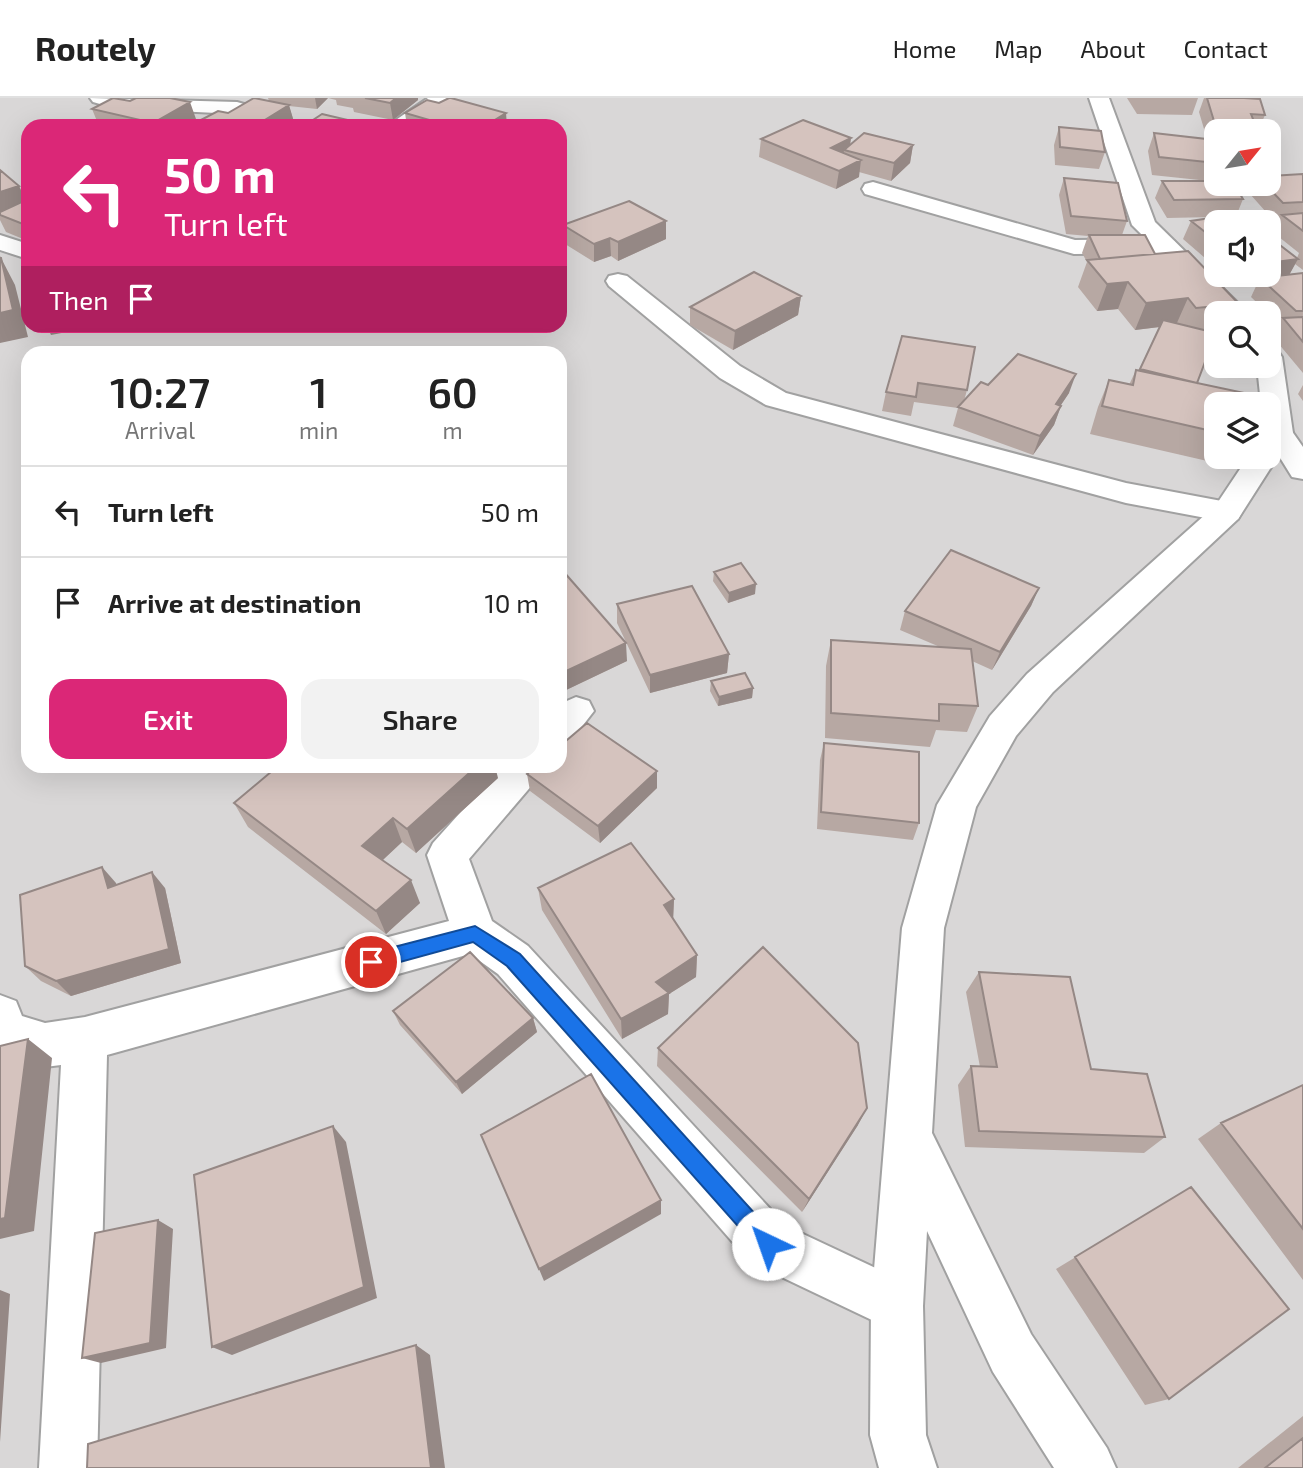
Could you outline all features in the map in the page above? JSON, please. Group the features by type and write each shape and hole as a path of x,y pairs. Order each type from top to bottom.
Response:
{"street":[{"path":"100,98 114,102 245,103"},
{"path":"408,119 441,98"},
{"path":"1099,98 1144,225 1223,301"},
{"path":"217,119 245,103"},
{"path":"873,189 1074,247 1166,246"},
{"path":"0,242 21,250"},
{"path":"618,281 730,372 776,399 1126,493 1227,512"},
{"path":"1281,454 1303,470"},
{"path":"908,1468 898,1435 897,1306 923,928 957,805 1003,726 1040,683 1227,512 1256,469"},
{"path":"520,773 447,855 475,933 513,960 768,1244 897,1306"},
{"path":"0,1016 6,1031 45,1045 85,1039 475,933"},
{"path":"68,1468 85,1039"},
{"path":"908,1135 1012,1353 1087,1468"}],"shaded area":[{"path":"0,98 1303,98 1303,1468 0,1468"}],"building":[{"path":"113,98 130,101 136,98 170,98 190,102 160,119 136,119 92,109"},
{"path":"254,98 289,105 266,119 203,119 218,111 228,113"},
{"path":"365,98 396,98 390,103"},
{"path":"449,98 506,113 496,119 426,119 405,113 427,100 439,103"},
{"path":"1207,98 1260,99 1265,115 1251,114 1253,119 1213,119"},
{"path":"322,114 344,119 314,119"},
{"path":"803,120 851,138 831,148 861,160 839,171 761,139"},
{"path":"1059,127 1101,131 1105,152 1060,147"},
{"path":"864,133 913,145 894,163 844,150"},
{"path":"1154,133 1204,139 1204,162 1159,157"},
{"path":"0,170 19,186 0,192"},
{"path":"1303,174 1303,202 1283,203 1276,196 1281,196 1281,175"},
{"path":"1064,178 1118,183 1127,221 1071,216"},
{"path":"1162,181 1204,181 1204,196 1241,196 1243,199 1174,200"},
{"path":"629,201 666,221 618,242 610,238 594,244 567,227 567,224"},
{"path":"21,202 21,223 0,215 0,212"},
{"path":"1303,213 1303,231 1282,215"},
{"path":"1204,219 1204,231 1191,221"},
{"path":"1089,235 1145,235 1155,254 1100,259"},
{"path":"1281,246 1298,259 1281,261"},
{"path":"1188,251 1204,268 1204,287 1223,287 1236,301 1204,301 1204,307 1196,308 1188,298 1146,303 1128,282 1107,284 1087,260"},
{"path":"0,258 13,310 0,313"},
{"path":"754,272 801,296 735,331 690,307"},
{"path":"1303,273 1303,311 1296,311 1270,287 1281,287 1281,276"},
{"path":"1303,317 1303,342 1283,318"},
{"path":"1163,320 1204,330 1204,365 1197,383 1140,369"},
{"path":"902,336 975,347 967,390 918,383 916,397 886,392"},
{"path":"1018,354 1076,374 1056,404 1061,406 1040,436 958,407 981,382 988,385"},
{"path":"1136,370 1240,392 1204,392 1204,429 1102,406 1109,380 1133,385"},
{"path":"951,550 1039,588 1000,652 905,611"},
{"path":"741,563 756,584 729,593 714,572"},
{"path":"567,576 626,643 567,671"},
{"path":"692,586 729,654 650,675 617,604"},
{"path":"831,640 971,649 978,706 939,704 939,721 831,713"},
{"path":"745,673 753,688 719,697 711,681"},
{"path":"587,723 657,771 598,826 527,774 567,773 567,740"},
{"path":"824,743 919,752 919,823 821,812"},
{"path":"270,773 469,773 407,829 393,818 362,846 411,880 376,911 234,803"},
{"path":"631,843 674,899 664,905 697,955 656,982 669,993 621,1019 538,888"},
{"path":"102,867 108,888 152,872 169,949 56,981 25,966 20,895"},
{"path":"763,947 858,1043 867,1108 809,1199 658,1048"},
{"path":"470,952 533,1018 456,1082 393,1011"},
{"path":"979,972 1070,977 1091,1069 1147,1074 1165,1137 979,1131 971,1066 997,1067"},
{"path":"28,1039 5,1218 0,1219 0,1046"},
{"path":"591,1074 661,1200 539,1269 481,1135"},
{"path":"1303,1085 1303,1229 1221,1123"},
{"path":"333,1126 364,1287 212,1347 194,1175"},
{"path":"1191,1187 1289,1309 1169,1399 1075,1257"},
{"path":"158,1220 150,1343 82,1358 95,1233"},
{"path":"416,1345 431,1468 87,1468 88,1444"},
{"path":"1303,1438 1303,1468 1265,1468"}],"route":[{"path":"371,962 475,933 513,960 768,1244"}]}
